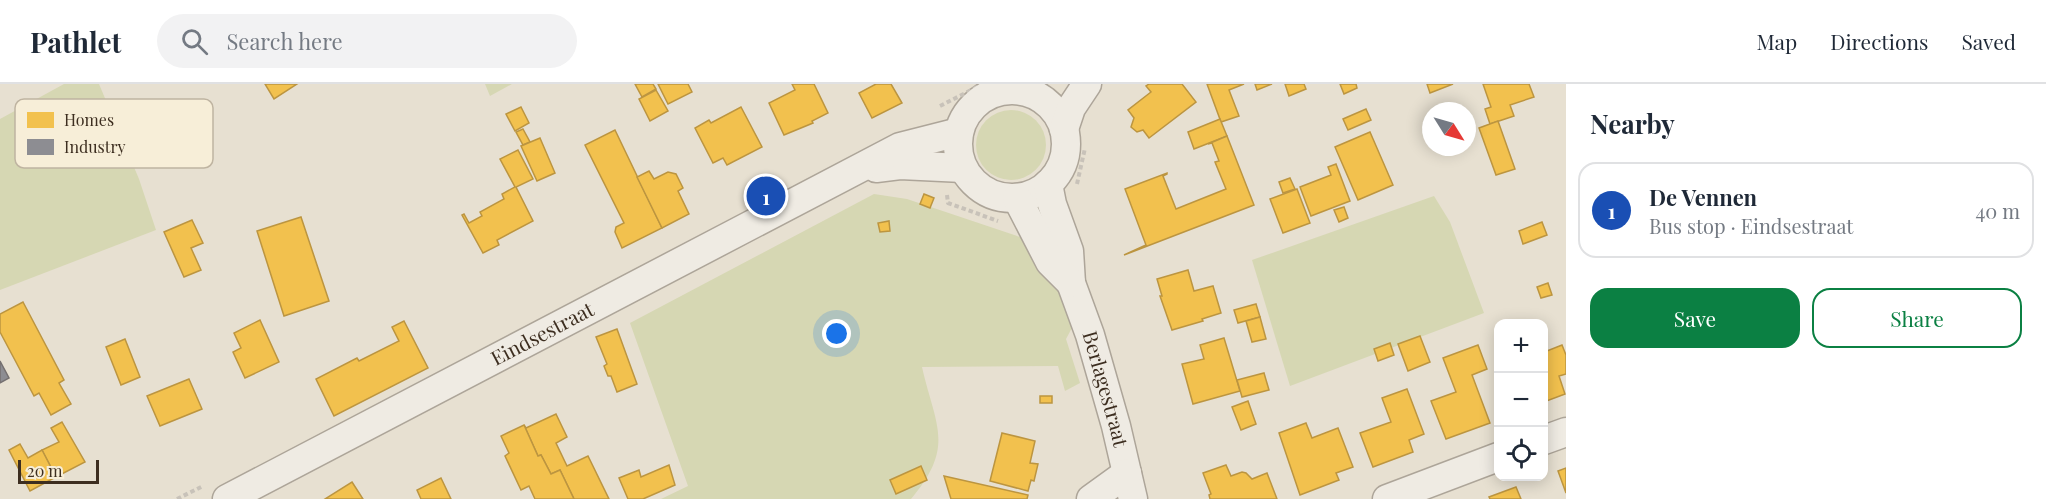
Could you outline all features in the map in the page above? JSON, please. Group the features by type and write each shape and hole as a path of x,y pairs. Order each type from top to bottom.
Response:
{"street":[{"path":"1064,129 1071,108 1087,84"},
{"path":"1002,87 1019,90 1045,90 1064,129 1066,144 1064,159 1058,172 1048,184 1034,193 1017,198 1001,197 986,191 973,181 963,168 958,151 959,132 967,113 981,99 1002,87"},
{"name":"Eindsestraat","path":"227,499 900,147 959,132"},
{"name":"Eindsestraat","path":"856,170 900,165 963,168"},
{"name":"Berlagestraat","path":"1048,184 1052,204 1069,251 1071,283 1090,335 1116,426 1130,486"},
{"name":"Berlagestraat","path":"1017,198 1050,262 1071,283"},
{"path":"1548,439 1566,432"},
{"path":"1387,499 1494,459"},
{"path":"1091,499 1130,486"}],"green space":[{"path":"64,84 99,84 105,99 37,99"},
{"path":"485,84 512,84 490,96"},
{"path":"1004,110 1018,110 1031,116 1040,125 1046,138 1044,158 1036,170 1018,180 1004,180 991,174 982,165 976,152 976,138 982,125 991,116"},
{"path":"15,111 15,168 134,168 156,230 0,290 0,119"},
{"path":"874,194 907,199 1026,239 1062,297 1074,324 1066,339 1080,383 1065,391 1058,366 922,367 936,420 938,449 934,464 911,499 661,499 688,486 630,323"},
{"path":"1434,196 1450,222 1484,313 1290,386 1252,260"}],"building: Homes":[{"path":"265,84 297,84 274,99"},
{"path":"635,84 653,84 656,89 642,97"},
{"path":"658,84 688,84 692,92 668,104"},
{"path":"792,84 814,84 828,113 812,121 813,123 784,135 769,103 795,90"},
{"path":"876,84 891,84 902,103 872,118 859,93"},
{"path":"1149,84 1182,84 1196,102 1149,138 1143,130 1137,132 1131,127 1134,118 1128,110 1151,92 1146,86"},
{"path":"1207,84 1244,84 1229,90 1239,116 1221,122"},
{"path":"1255,84 1272,84 1257,90"},
{"path":"1285,84 1304,84 1306,89 1289,96"},
{"path":"1340,84 1356,84 1357,88 1344,94"},
{"path":"1427,84 1453,84 1430,93"},
{"path":"1483,84 1529,84 1534,97 1510,105 1514,116 1490,124 1485,109 1491,107"},
{"path":"656,90 668,111 650,121 639,99"},
{"path":"521,107 529,123 515,131 506,114"},
{"path":"741,107 762,147 727,165 723,158 713,163 695,128 709,120 711,123"},
{"path":"1366,109 1371,120 1348,130 1343,119"},
{"path":"1220,119 1227,136 1194,149 1188,132"},
{"path":"1498,121 1515,169 1496,175 1479,128"},
{"path":"523,129 530,142 523,145 516,132"},
{"path":"615,130 662,228 622,248 615,232 616,227 624,223 585,145"},
{"path":"1370,132 1393,185 1358,200 1335,147"},
{"path":"1227,136 1254,205 1124,255 1146,245 1125,189 1167,173 1163,176 1176,209 1226,189 1215,162 1219,161 1212,143 1208,144"},
{"path":"540,138 555,173 537,181 521,146"},
{"path":"518,150 533,179 516,187 533,221 497,240 499,245 483,253 462,215 464,214 469,223 482,216 480,212 504,199 502,194 515,187 500,159"},
{"path":"1336,164 1350,201 1311,216 1300,187 1331,175 1328,167"},
{"path":"649,171 654,179 668,172 676,174 683,188 678,191 689,214 662,228 637,177"},
{"path":"1290,178 1295,189 1283,193 1279,182"},
{"path":"1297,189 1310,223 1283,233 1270,199"},
{"path":"924,194 934,198 930,208 920,204"},
{"path":"1344,207 1348,218 1339,222 1334,210"},
{"path":"301,217 329,301 284,316 257,231"},
{"path":"192,220 203,243 191,248 201,270 184,277 164,232"},
{"path":"889,221 890,231 880,232 878,223"},
{"path":"1542,222 1547,235 1523,244 1519,231"},
{"path":"1188,270 1194,291 1213,286 1221,313 1172,330 1160,296 1162,296 1157,279"},
{"path":"1548,283 1552,295 1541,298 1537,287"},
{"path":"23,302 64,380 59,383 71,404 51,415 39,393 34,396 0,332 0,314"},
{"path":"1256,304 1260,317 1238,323 1234,310"},
{"path":"1260,317 1266,339 1252,342 1246,321"},
{"path":"260,320 279,362 245,378 233,352 241,348 234,333"},
{"path":"404,321 428,368 334,416 316,379 357,358 359,361 399,341 392,327"},
{"path":"617,329 637,384 617,392 604,366 607,364 596,337"},
{"path":"1420,336 1430,362 1408,371 1398,344"},
{"path":"1224,338 1240,391 1193,404 1182,364 1204,359 1200,345"},
{"path":"125,339 140,377 121,385 106,347"},
{"path":"1390,343 1394,355 1378,361 1374,349"},
{"path":"1478,345 1487,369 1472,375 1490,423 1446,439 1431,401 1456,392 1443,358"},
{"path":"1562,345 1566,355 1566,374 1559,376 1565,394 1548,400 1548,351"},
{"path":"1264,373 1269,390 1242,397 1237,380"},
{"path":"189,379 202,409 160,426 147,396"},
{"path":"1407,389 1424,434 1409,440 1413,452 1373,467 1360,433 1391,422 1382,398"},
{"path":"1040,396 1052,396 1052,403 1040,403"},
{"path":"1248,401 1256,424 1241,430 1232,407"},
{"path":"556,414 567,437 556,443 567,466 588,456 609,499 574,499 560,470 551,474 541,455 538,456 524,425 526,428"},
{"path":"62,422 85,462 56,477 42,450 59,442 51,428"},
{"path":"1306,423 1312,438 1338,428 1353,467 1336,473 1339,480 1300,495 1279,433"},
{"path":"524,425 538,456 541,455 551,474 560,470 574,499 535,499 529,486 521,490 505,456 509,453 501,436"},
{"path":"1002,433 1035,441 1030,463 1038,464 1034,481 1031,480 1028,491 990,481"},
{"path":"20,444 28,458 42,450 56,477 30,491 9,450"},
{"path":"669,465 675,485 643,499 628,499 619,478 639,470 641,477"},
{"path":"1226,465 1231,476 1242,472 1252,479 1267,473 1277,499 1210,499 1211,494 1203,473"},
{"path":"921,466 927,480 896,494 890,480"},
{"path":"1566,468 1566,493 1558,471"},
{"path":"944,476 1028,495 1027,499 951,499"},
{"path":"441,478 451,499 421,499 417,490"},
{"path":"352,482 363,499 325,499"},
{"path":"1516,487 1521,499 1490,499 1489,497"}],"building: Industry":[{"path":"0,361 9,378 0,383"}],"place":[{"name":"De Vennen","path":"766,196"}]}
